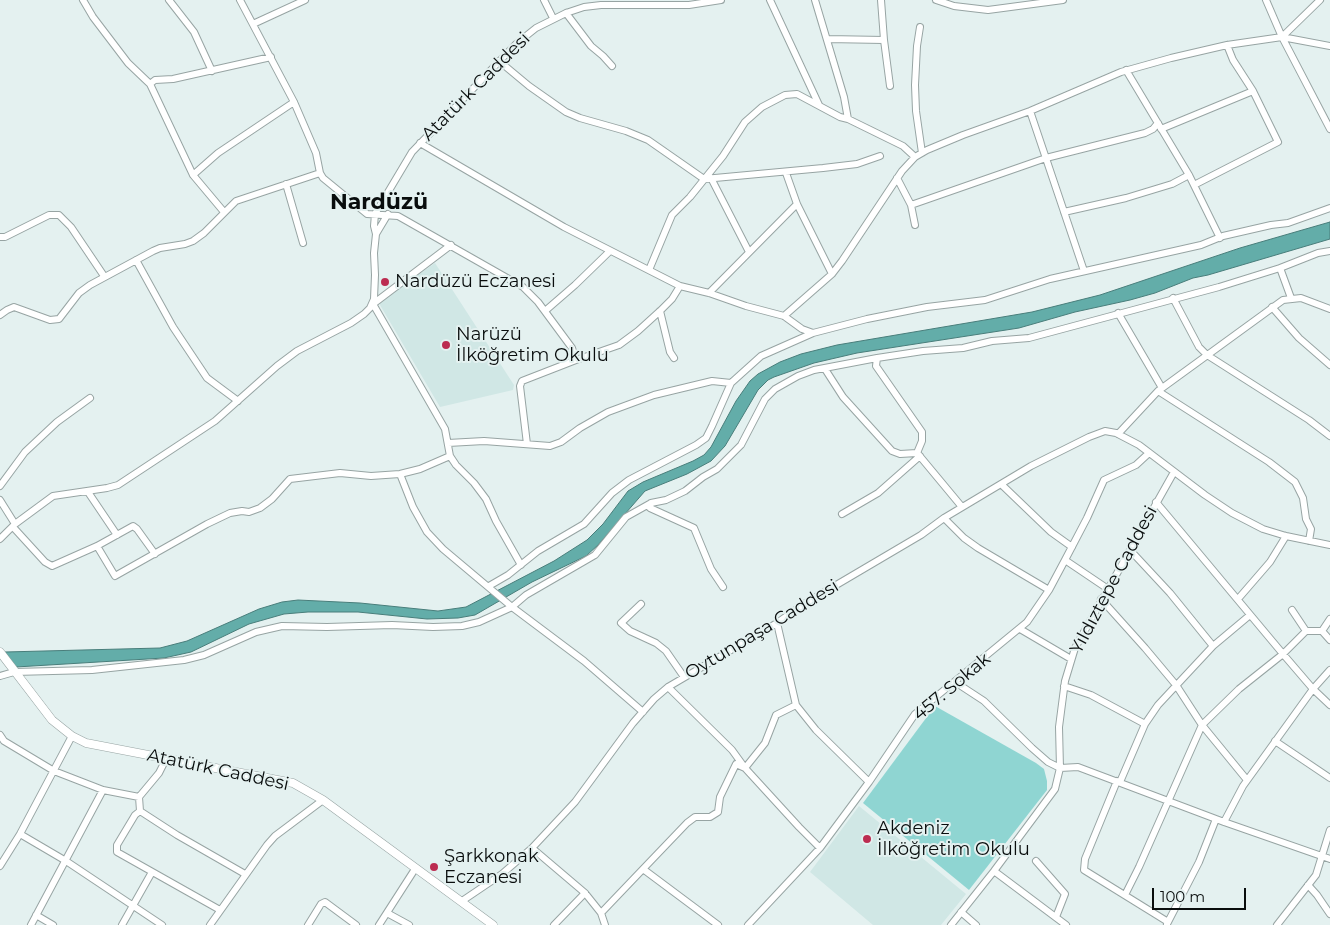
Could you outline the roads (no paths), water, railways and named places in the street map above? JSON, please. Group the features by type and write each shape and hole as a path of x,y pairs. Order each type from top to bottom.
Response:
{"main road":[{"name":"Atatürk Caddesi","path":"0,652 52,720 72,736 86,743 293,783 323,800 493,925"}],"street":[{"path":"83,0 93,17 128,63 150,84 193,175 224,212"},
{"path":"169,0 194,32 212,71"},
{"path":"240,0 294,102 316,153 320,174 330,185 364,212 370,215 388,214 398,216 522,287 530,293 545,311 575,352 576,360"},
{"path":"252,24 305,0"},
{"path":"544,0 554,18"},
{"name":"Atatürk Caddesi","path":"376,214 408,159 420,143 499,61 528,34 554,18 579,8 600,5 721,0"},
{"path":"770,0 819,107"},
{"path":"815,0 828,39 848,119"},
{"path":"881,0 890,86"},
{"path":"936,0 954,6 988,10 1063,0"},
{"path":"1266,0 1282,37 1330,129"},
{"path":"1282,37 1320,0"},
{"path":"566,13 590,46 612,66"},
{"path":"919,155 915,64 920,27"},
{"path":"784,316 832,274 897,178 919,155 963,135 1030,111 1126,70 1227,45 1282,37 1330,46"},
{"path":"828,39 884,40"},
{"path":"1194,185 1278,142 1253,91 1233,60 1227,45"},
{"path":"150,84 155,80 173,79 271,57"},
{"path":"499,61 528,86 566,112 648,140 707,179 749,252"},
{"path":"1126,70 1189,175 1220,238"},
{"path":"911,205 1046,158 1145,133 1253,91"},
{"path":"649,270 672,215 707,179 745,122 762,107 785,95 797,94 819,107 848,119 919,155"},
{"path":"193,175 218,153 294,102"},
{"path":"1030,111 1084,271"},
{"path":"420,143 610,251 680,286 784,316 802,329 813,333"},
{"path":"707,179 786,173 857,164 880,156"},
{"path":"786,173 797,204 832,274"},
{"path":"0,316 3,309 14,308 50,320 59,319 84,289 104,276 160,248 185,244 193,240 204,233 224,212 240,199 320,174"},
{"path":"1064,212 1126,198 1172,184 1189,175"},
{"path":"897,178 911,205 915,225"},
{"path":"286,184 303,243"},
{"path":"709,293 797,204"},
{"path":"489,586 521,565 538,551 584,524 612,493 629,480 706,438 731,384 761,356 813,333 867,319 918,309 985,300 1050,279 1183,249 1271,225 1288,223 1330,208"},
{"path":"376,214 374,226 376,234 373,304 445,429 450,456 486,499 521,565"},
{"path":"376,234 388,214"},
{"path":"0,236 6,237 49,215 59,215 71,227 104,276"},
{"path":"0,539 53,496 88,492 118,485 215,421 288,358 307,345 358,318 373,304 451,245"},
{"path":"545,311 610,251"},
{"path":"0,676 14,672 92,670 184,660 211,652 256,632 282,626 462,626 479,622 512,607 526,595 595,555 626,517 684,491 717,469 741,445 756,412 765,398 775,389 798,376 814,370 877,358 923,351 963,348 992,341 1029,338 1219,287 1280,268 1318,253 1330,251"},
{"path":"136,260 173,327 207,378 238,401"},
{"path":"1280,268 1291,298"},
{"path":"527,444 520,386 522,381 619,346 660,311 672,299 680,286"},
{"path":"1173,298 1199,347 1207,355 1309,420 1330,436"},
{"path":"1330,309 1301,298 1283,300 1160,390 1118,434 1139,445 1232,513 1263,529 1330,545"},
{"path":"1272,307 1299,338 1330,365"},
{"path":"660,311 670,352 674,358"},
{"path":"1118,313 1160,390 1269,462 1295,482 1303,498 1306,519 1311,529 1309,541"},
{"path":"842,514 878,493 919,455 922,432 876,366 877,358"},
{"path":"825,369 843,397 892,451 900,454 919,455 962,507"},
{"path":"448,443 484,441 550,446 561,442 580,428 608,412 654,395 712,381 731,384"},
{"path":"0,486 25,452 57,422 90,398"},
{"name":"Oytunpaşa Caddesi","path":"462,901 502,874 532,848 576,802 642,712 668,687 777,623 804,604 921,535 944,518 1031,466 1104,431 1118,434"},
{"name":"457. Sokak","path":"748,925 820,848 869,782 915,714 1027,622 1065,560 1104,480 1136,465 1149,453"},
{"path":"97,546 115,576 214,520 230,513 249,512 260,508 272,499 290,479 340,473 371,476 400,474 420,469 450,456"},
{"name":"Yıldıztepe Caddesi","path":"951,925 1055,789 1060,768 1059,727 1064,686 1075,648 1174,472"},
{"path":"400,474 413,507 427,532 459,564 584,661 642,712"},
{"path":"1001,484 1050,532 1072,547"},
{"path":"88,492 117,535"},
{"path":"0,500 14,526 45,562 52,566 97,546 132,526 137,529 154,554"},
{"path":"1156,502 1283,654 1313,689 1330,705"},
{"path":"652,504 650,508 694,528 711,569 723,588"},
{"path":"944,518 964,538 978,548 1048,590"},
{"path":"1238,599 1270,562 1286,536"},
{"path":"1130,550 1170,593 1213,646"},
{"path":"1065,560 1108,589"},
{"path":"1102,599 1176,685 1202,725 1247,780"},
{"path":"641,604 621,624 656,643 666,651 684,677"},
{"path":"1292,610 1306,631"},
{"path":"1216,819 1199,862 1167,924 1084,870 1085,859 1118,781 1145,724 1158,705 1213,646 1250,614"},
{"path":"1322,631 1330,619"},
{"path":"777,623 796,705 816,730 869,782"},
{"path":"1020,629 1072,659"},
{"path":"1125,895 1202,725 1239,689 1283,654 1306,631 1322,631 1330,640"},
{"path":"1224,822 1247,780 1313,689 1330,670"},
{"path":"955,682 984,701 1043,757 1060,768 1078,767 1224,822 1330,859"},
{"path":"1064,686 1091,694 1145,724"},
{"path":"668,687 732,750 745,768 820,848"},
{"path":"745,768 765,743 776,715 796,705"},
{"path":"0,735 4,741 54,771 103,790 139,797"},
{"path":"0,866 20,834 72,736"},
{"path":"0,749 4,741"},
{"path":"1275,741 1330,778"},
{"path":"140,811 139,797 159,773 166,759"},
{"path":"600,913 687,823 695,817 710,817 718,812 720,797 736,764 745,768"},
{"path":"31,925 103,790"},
{"path":"210,925 261,852 275,836 323,800"},
{"path":"140,811 135,815 117,845 117,852 220,910"},
{"path":"140,811 177,835 245,874"},
{"path":"1277,925 1316,875 1330,830"},
{"path":"20,834 66,861 162,925"},
{"path":"532,848 585,893 600,913 605,925"},
{"path":"1036,861 1065,894 1056,917"},
{"path":"379,925 415,869"},
{"path":"643,869 718,925"},
{"path":"994,871 1066,925"},
{"path":"122,925 152,872"},
{"path":"1308,885 1330,914"},
{"path":"554,925 585,893"},
{"path":"308,925 320,904 325,902 356,925"},
{"path":"387,912 409,925"},
{"path":"961,912 976,925"},
{"path":"36,915 53,925"}],"place":[{"name":"Nardüzü Eczanesi","path":"385,282"},
{"name":"Narüzü İlköğretim Okulu","path":"446,345"},
{"name":"Akdeniz İlköğretim Okulu","path":"867,839"},
{"name":"Şarkkonak Eczanesi","path":"434,867"}],"district":[{"name":"Nardüzü","path":"379,203"}]}
